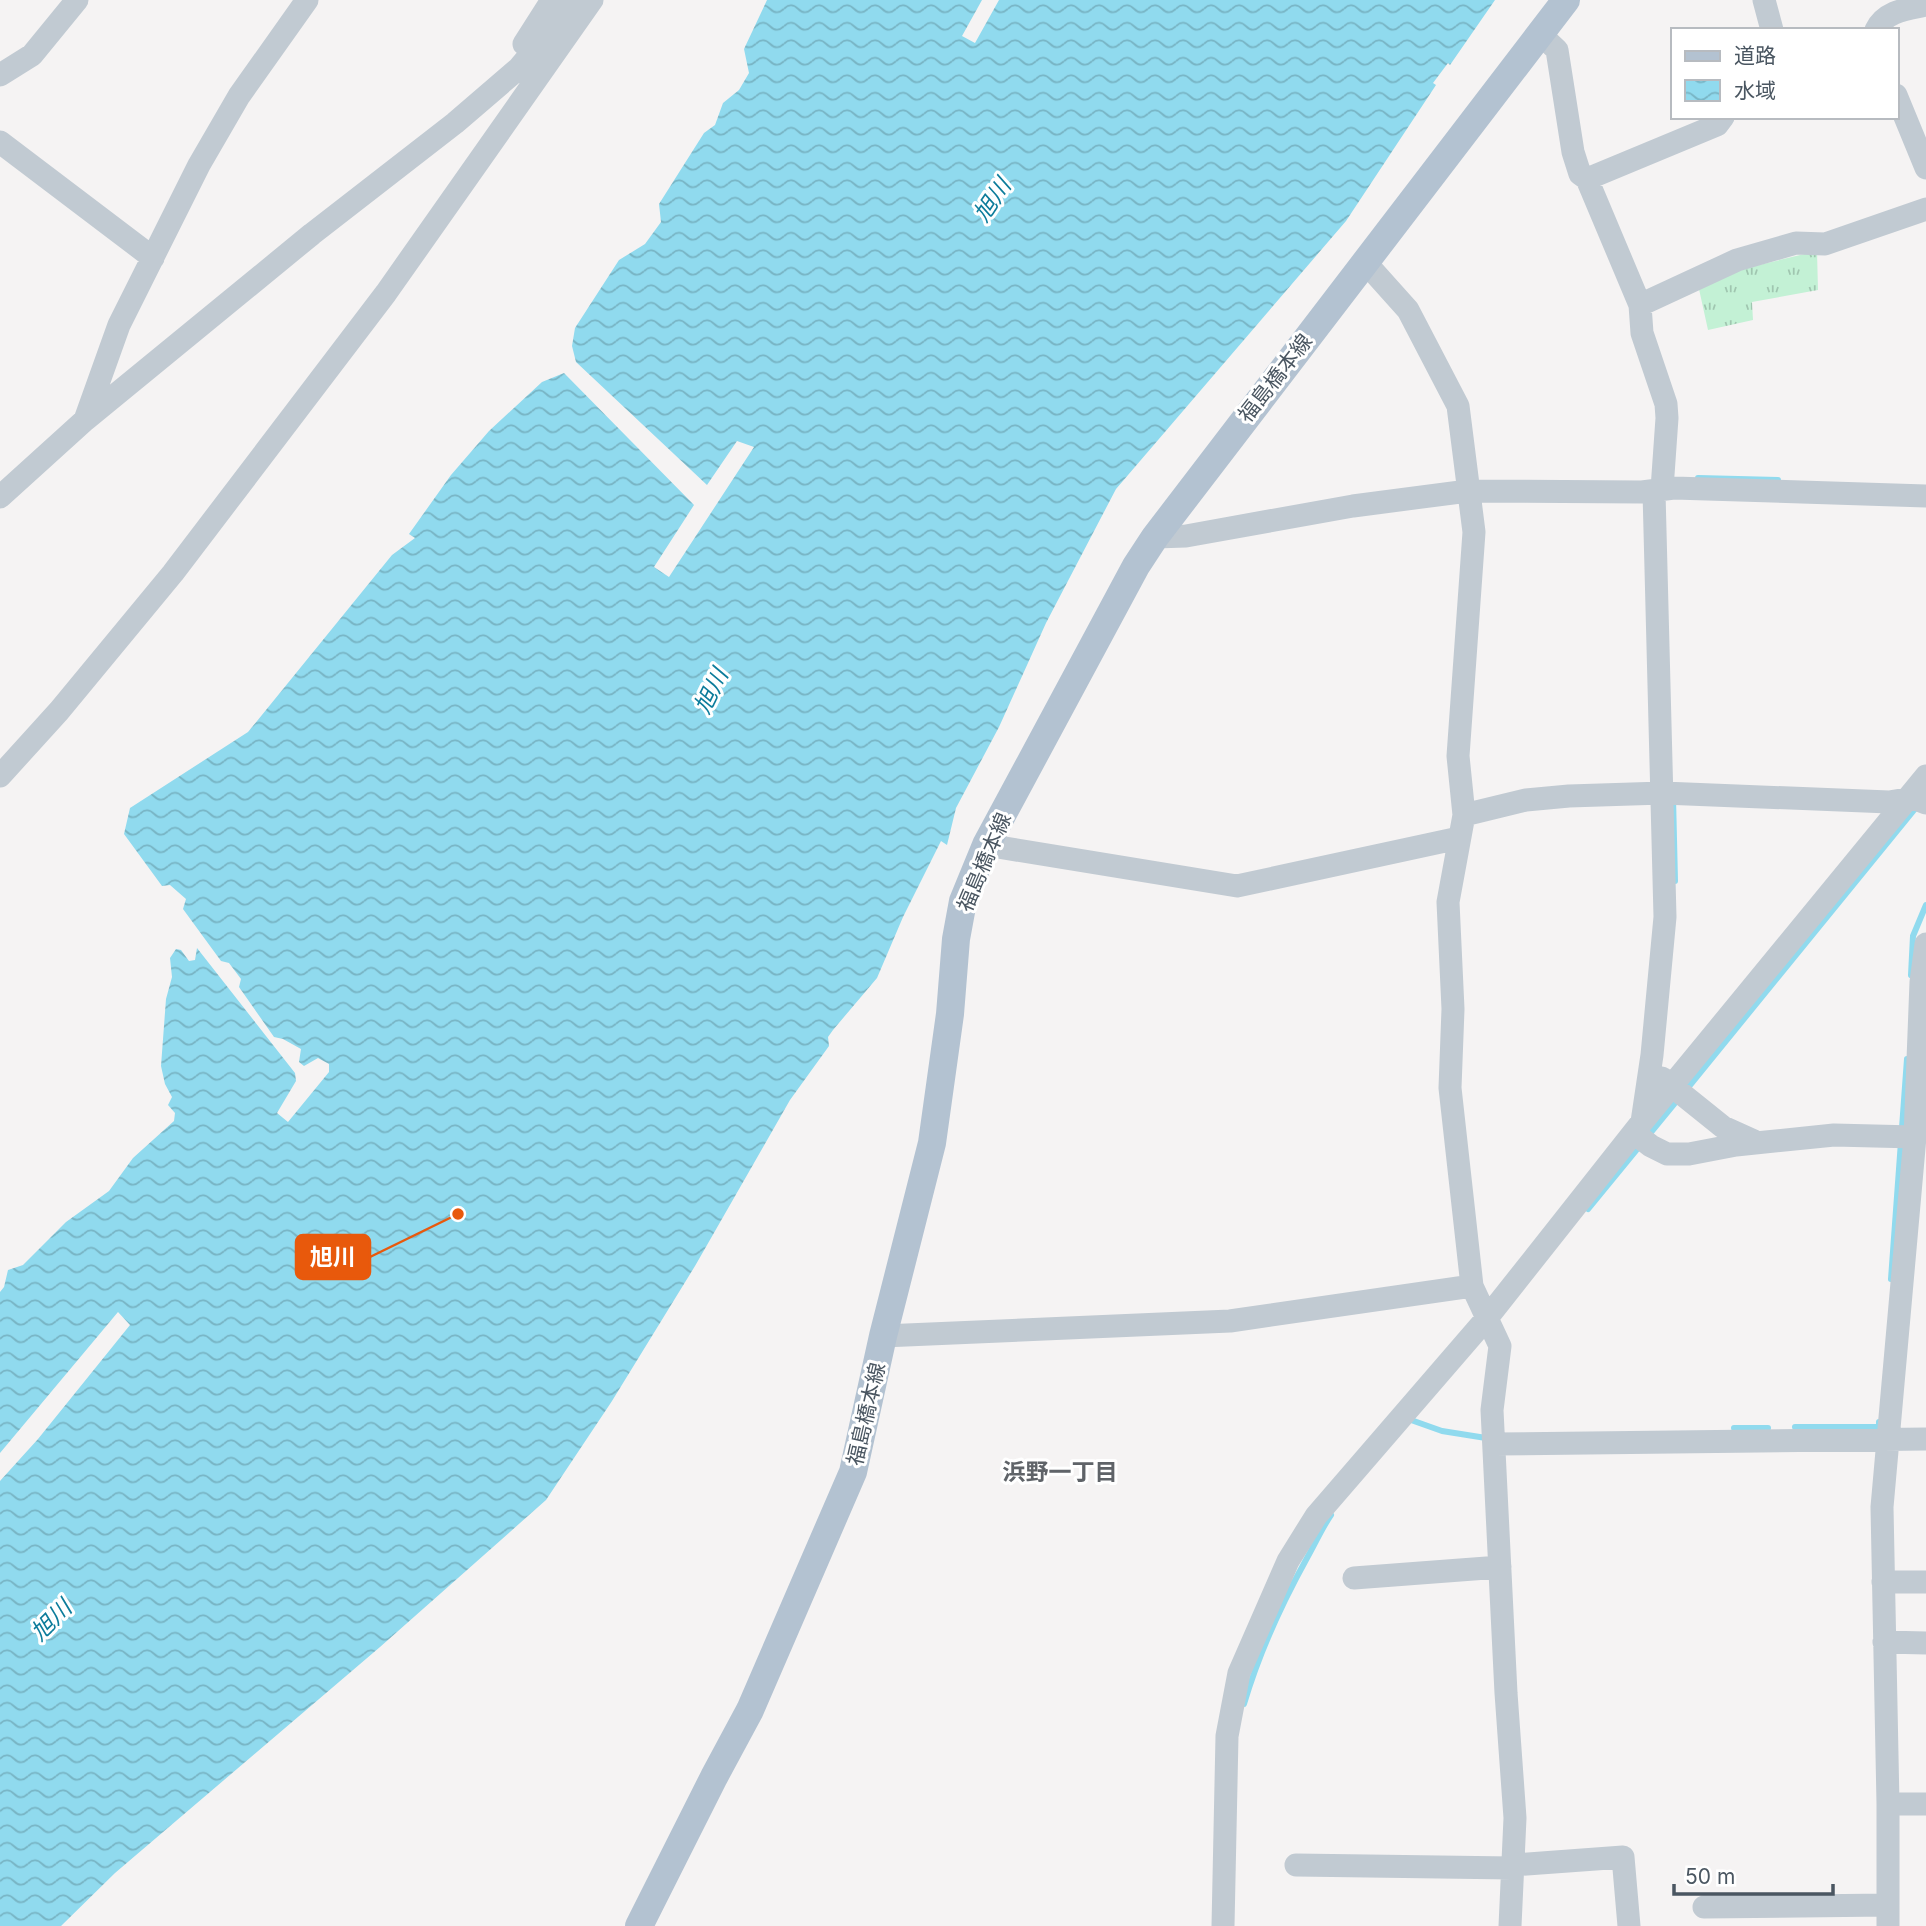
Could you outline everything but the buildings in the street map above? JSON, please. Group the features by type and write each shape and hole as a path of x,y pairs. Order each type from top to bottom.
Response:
{"main road":[{"name":"福島橋本線","path":"639,1926 750,1710 853,1472 883,1336 932,1143 950,1014 956,939 963,901 986,845 1136,566 1155,537 1566,0"}],"street":[{"path":"0,75 32,55 77,0"},
{"path":"85,419 119,325 199,165 239,96 307,0"},
{"path":"496,88 552,0"},
{"path":"4,487 312,234 455,123 519,68 576,0"},
{"path":"0,776 59,711 198,541 386,293 592,0"},
{"path":"1764,0 1771,28"},
{"path":"1871,28 1890,14 1926,5"},
{"path":"1540,34 1557,50 1573,152 1580,174 1587,179 1640,305 1643,333 1667,418 1658,491 1668,793 1665,917 1641,1134"},
{"path":"1898,100 1926,168"},
{"path":"1587,179 1717,125 1722,119"},
{"path":"0,142 153,258"},
{"path":"1640,305 1737,260 1796,243 1825,244 1926,209"},
{"path":"1364,262 1408,310 1458,406 1474,532 1458,756 1464,815 1448,902 1453,1009 1450,1088 1472,1286 1500,1346 1492,1410 1516,1818 1510,1926"},
{"path":"1155,537 1186,536 1353,506 1468,491 1926,496"},
{"path":"1223,1926 1227,1736 1239,1673 1288,1561 1316,1516 1491,1326 1641,1134 1679,1092 1916,799 1926,776"},
{"path":"1464,815 1526,800 1668,793 1889,802 1916,799"},
{"path":"986,845 1237,886 1459,838"},
{"path":"1704,1907 1888,1915 1882,1507 1916,1251 1907,1137 1926,944"},
{"path":"1650,1068 1723,1127 1738,1136 1757,1142"},
{"path":"1641,1134 1667,1154 1689,1154 1757,1142 1834,1135 1907,1137"},
{"path":"883,1336 1230,1321 1472,1286"},
{"path":"1494,1444 1926,1439"},
{"path":"1354,1578 1500,1567"},
{"path":"1883,1582 1926,1582"},
{"path":"1884,1642 1926,1643"},
{"path":"1888,1804 1926,1804"},
{"path":"1296,1865 1513,1866 1623,1857 1629,1926"}],"green space":[{"path":"1817,251 1818,290 1752,302 1753,320 1708,330 1699,289 1742,269"}],"water":[{"path":"767,0 982,0 962,36 975,43 999,0 1495,0 1450,65 1448,63 1433,83 1436,85 1346,221 1116,489 1046,623 999,727 956,808 947,845 941,841 903,917 877,978 828,1037 829,1046 790,1100 695,1266 612,1401 546,1500 380,1647 115,1873 61,1926 0,1926 0,1481 38,1439 130,1325 118,1312 0,1453 0,1292 8,1270 23,1265 66,1222 109,1191 133,1158 174,1121 175,1113 168,1105 172,1097 165,1084 161,1066 166,999 172,977 170,958 176,949 181,950 189,961 195,960 197,948 295,1073 296,1081 277,1113 288,1122 329,1072 329,1064 318,1058 304,1066 299,1062 301,1049 274,1037 239,987 241,979 229,963 221,961 183,909 186,899 170,885 162,886 124,834 130,808 248,732 392,555 415,538 409,534 451,475 489,431 542,382 564,373 694,505 654,567 669,577 754,447 737,441 707,485 576,362 572,346 575,328 619,260 645,244 661,222 659,204 704,133 715,125 723,103 739,90 749,73 744,49"}],"waterway":[{"path":"1698,478 1778,480"},
{"path":"1673,797 1675,881"},
{"path":"1686,1090 1918,805"},
{"path":"1911,975 1913,936 1926,905"},
{"path":"1891,1279 1907,1059"},
{"path":"1588,1209 1679,1098"},
{"path":"1411,1420 1442,1431 1486,1438"},
{"path":"1795,1427 1879,1427 1879,1422"},
{"path":"1734,1428 1768,1428"},
{"path":"1244,1704 1280,1611 1331,1515"}],"place":[{"name":"旭川","path":"458,1214"}],"district":[{"name":"浜野一丁目","path":"1060,1472"}]}
